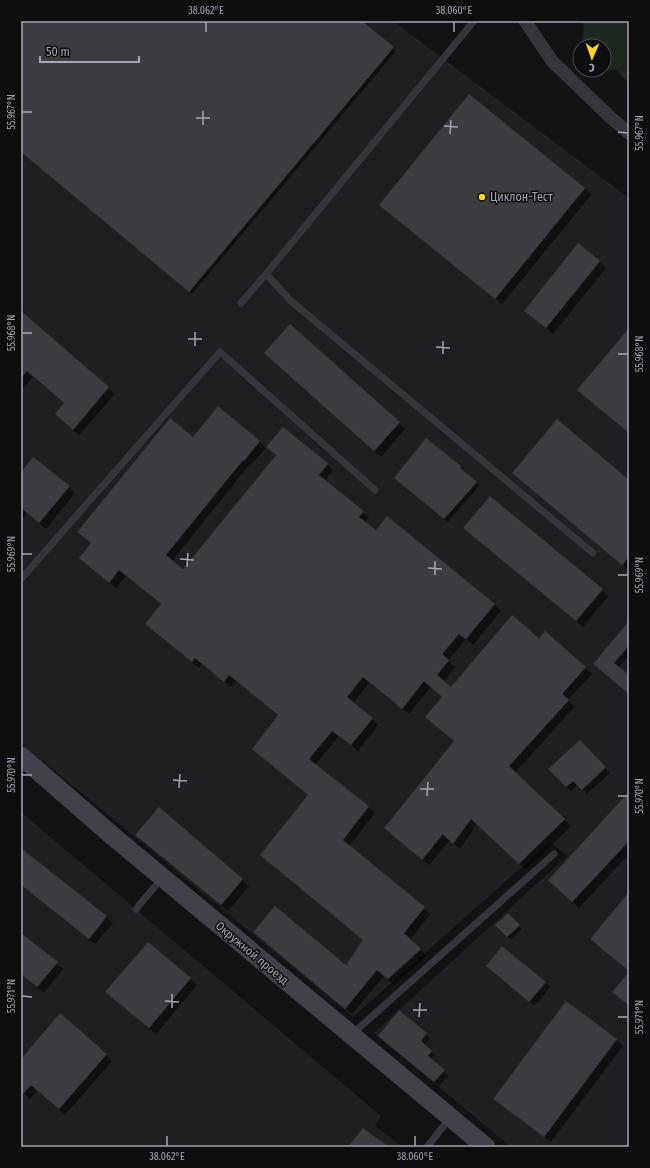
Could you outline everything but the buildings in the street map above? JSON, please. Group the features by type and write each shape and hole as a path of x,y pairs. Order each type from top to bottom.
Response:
{"street":[{"path":"525,21 552,61 610,117 629,133"},
{"name":"Окружной проезд","path":"21,756 162,878 486,1147"}],"lane":[{"path":"241,303 474,21"},
{"path":"266,274 291,301 593,553"},
{"path":"21,579 220,352 375,490"},
{"path":"351,1035 554,854"},
{"path":"136,909 162,878"},
{"path":"427,1147 450,1118"}],"shaded area":[{"path":"21,21 393,21 629,198 629,1147 511,1147 374,1033 567,856 550,842 353,1017 21,743"},
{"path":"579,21 629,21 629,83 616,70 612,70 612,38 583,38 584,24"},
{"path":"21,812 381,1116 375,1126 403,1147 21,1147"}],"place":[{"name":"Циклон-Тест","path":"482,197"}]}
